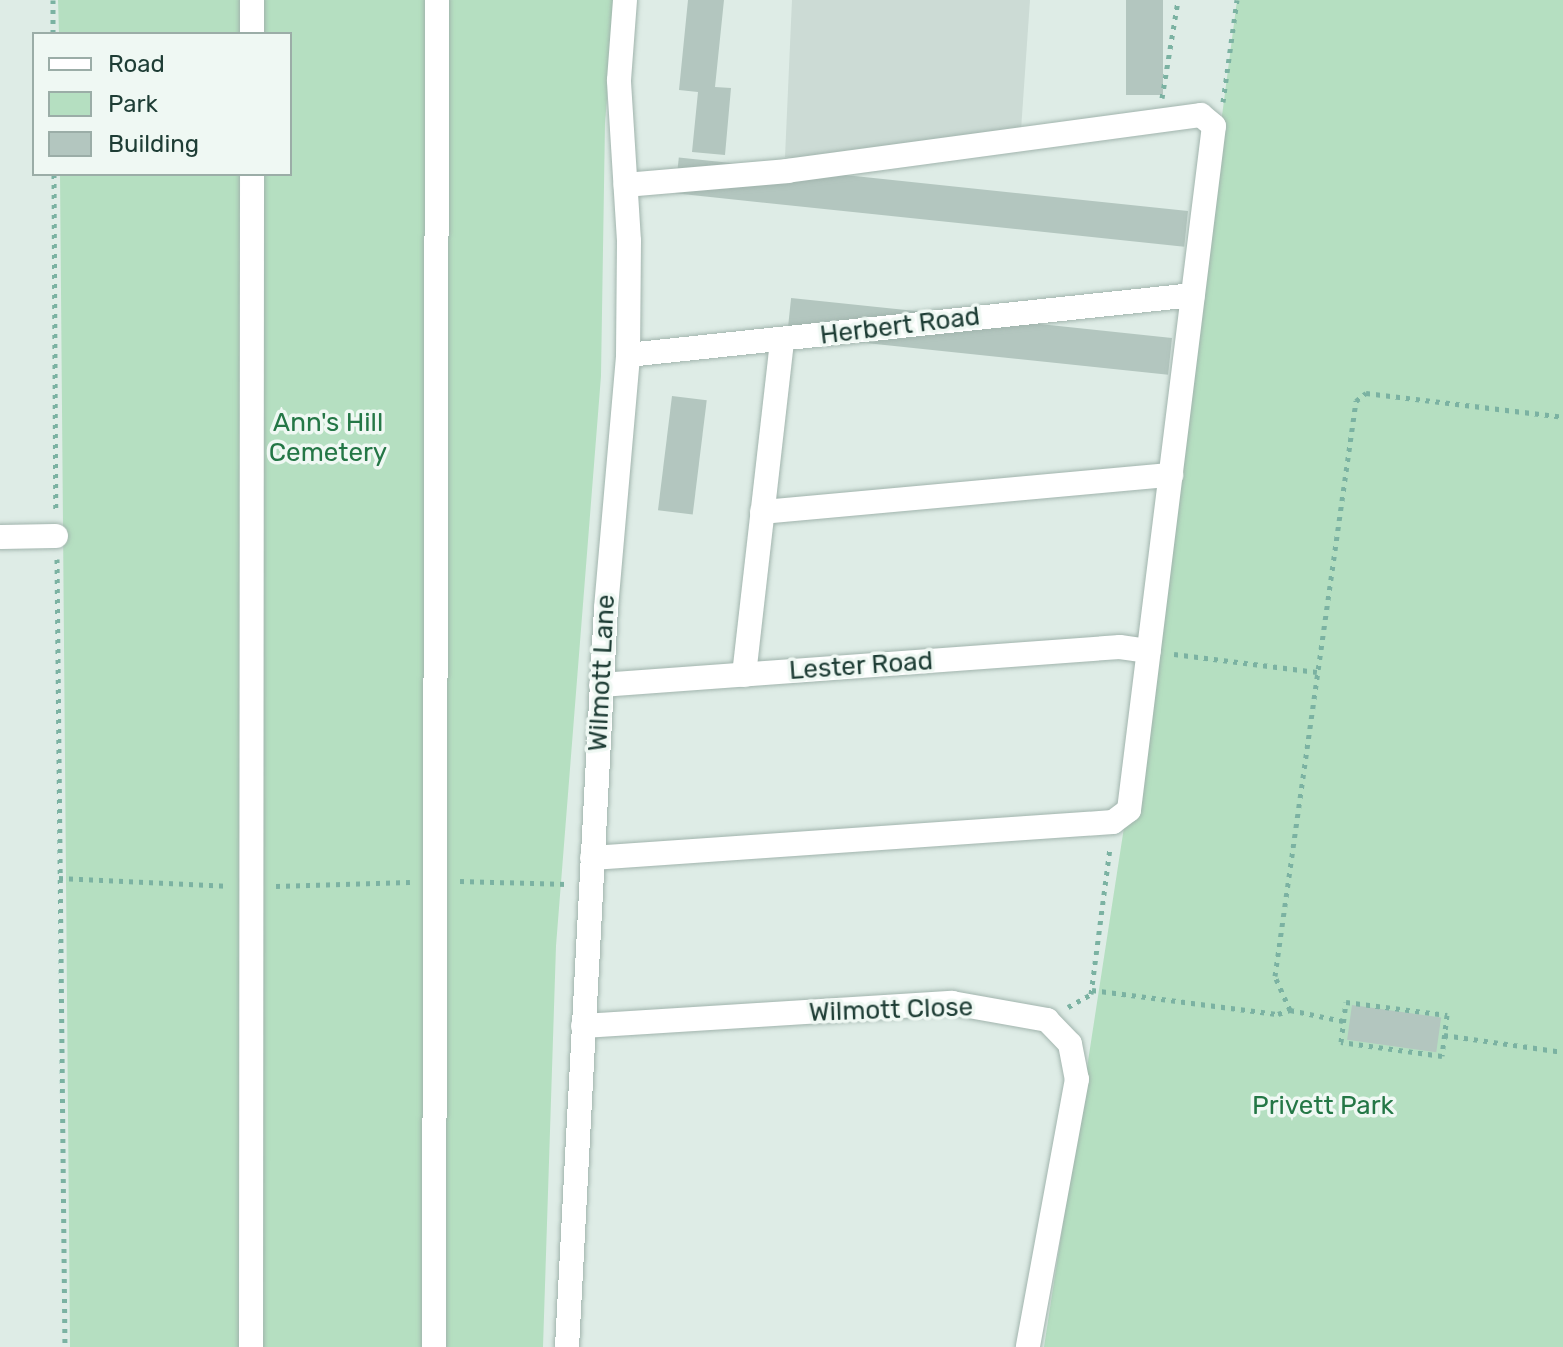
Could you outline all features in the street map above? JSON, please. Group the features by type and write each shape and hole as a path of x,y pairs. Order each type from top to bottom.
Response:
{"street":[{"path":"252,0 252,32"},
{"path":"434,1347 437,0"},
{"name":"Wilmott Lane","path":"567,1347 601,685 628,355 626,185 619,80 625,0"},
{"path":"592,858 855,835 1113,822 1129,810 1171,475 1182,294 1214,126 1201,115 788,171 626,185"},
{"path":"251,1347 252,176"},
{"name":"Herbert Road","path":"628,355 1182,294"},
{"path":"744,675 782,340"},
{"path":"762,512 1171,475"},
{"path":"0,537 56,536"},
{"name":"Lester Road","path":"601,685 1120,647 1149,651"},
{"name":"Wilmott Close","path":"583,1026 952,1003 1047,1020"},
{"path":"1028,1347 1077,1079 1070,1044 1047,1020"}],"path":[{"path":"53,0 53,32"},
{"path":"1158,120 1178,0"},
{"path":"1214,126 1237,0"},
{"path":"54,176 65,1347"},
{"path":"1290,1010 1275,976 1356,401 1366,393 1563,417"},
{"path":"1149,651 1317,672"},
{"path":"1092,990 1113,822"},
{"path":"59,878 253,887 435,881 591,884"},
{"path":"1047,1020 1092,990 1278,1014 1290,1010 1343,1021"},
{"path":"1346,1002 1447,1015 1442,1056 1341,1042 1343,1021 1346,1002"},
{"path":"1444,1035 1563,1052"}],"shaded area":[{"path":"792,0 1030,0 1021,130 810,161 785,157"}],"green space":[{"name":"Ann's Hill Cemetery","path":"58,0 615,0 605,123 601,376 556,946 543,1347 70,1347 60,176 292,176 292,32 59,32"},
{"name":"Privett Park","path":"1237,0 1563,0 1563,1347 1044,1347 1161,587"}],"building":[{"path":"688,0 724,0 715,87 731,88 725,155 692,152 698,92 679,90"},
{"path":"1126,0 1163,0 1163,95 1126,95"},
{"path":"679,157 1188,211 1184,247 675,193"},
{"path":"791,298 1172,338 1168,375 787,335"},
{"path":"672,396 707,400 693,514 658,510"},
{"path":"1352,1005 1441,1018 1436,1052 1347,1040"}]}
